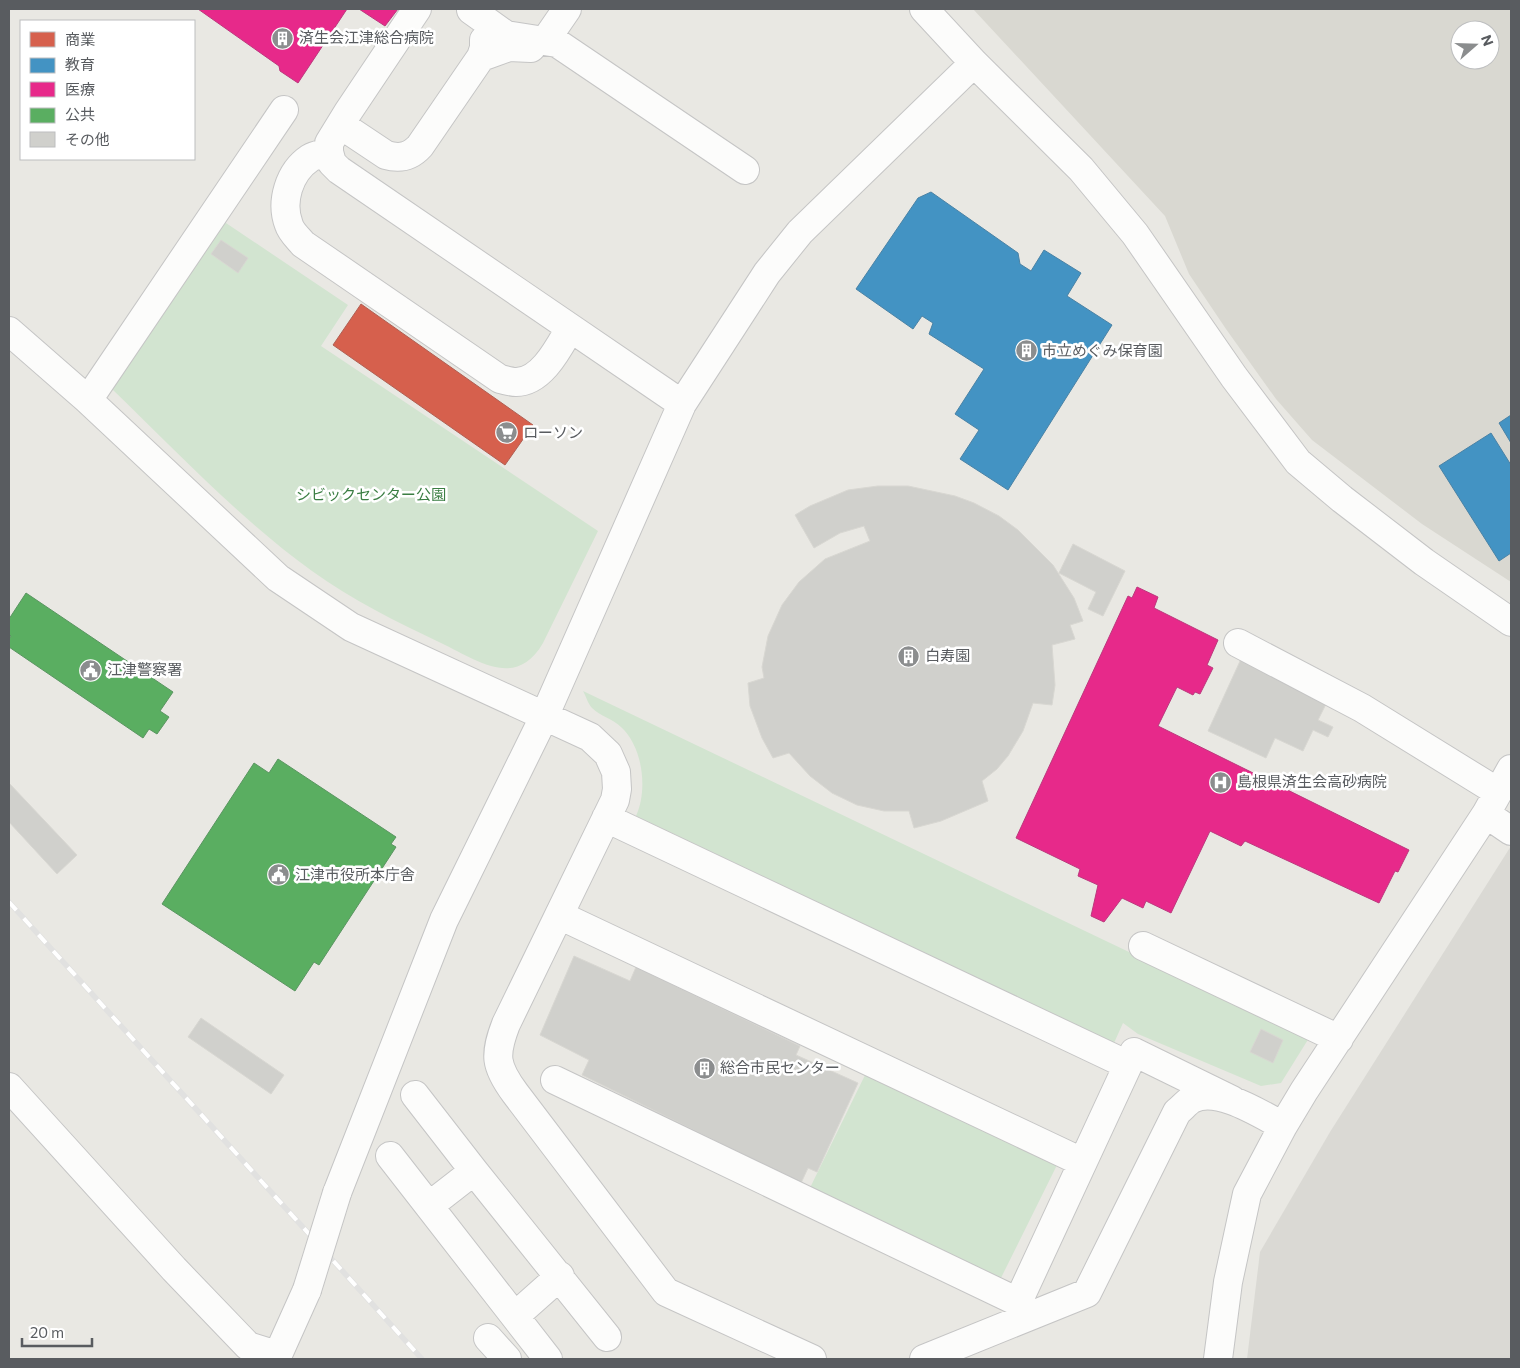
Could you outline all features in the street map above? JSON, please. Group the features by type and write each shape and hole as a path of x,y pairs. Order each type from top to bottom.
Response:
{"street":[{"path":"418,9 329,143 332,163 339,170 682,404"},
{"path":"341,124 386,155 394,157 408,156 420,146 482,57 484,38 477,18 470,9"},
{"path":"470,9 506,35 557,43 741,176 549,55 526,47 509,47 482,57"},
{"path":"545,41 567,9"},
{"path":"924,9 974,63 1081,169 1135,234 1234,377 1298,462 1342,499 1424,562 1511,622"},
{"path":"9,1087 248,1346 276,1357 307,1290 337,1192 444,920 544,717 682,404 766,272 800,232 974,63"},
{"path":"88,400 284,110"},
{"path":"329,152 311,158 296,172 286,194 286,213 289,227 303,244 500,379 517,382 529,378 541,370 554,356 570,328"},
{"path":"9,331 88,400 278,578 351,627 544,717 585,734 608,754 616,772 617,789 615,800 506,1024 499,1043 500,1070 507,1082 666,1292 812,1359"},
{"path":"1238,643 1362,708 1498,792 1511,831"},
{"path":"1218,1359 1228,1282 1247,1194 1283,1126 1498,792"},
{"path":"606,818 1128,1065"},
{"path":"559,915 1082,1162"},
{"path":"1144,946 1339,1040"},
{"path":"555,1080 1018,1302 1134,1052 1283,1126"},
{"path":"924,1359 1087,1293 1177,1112 1192,1099 1208,1094 1232,1100"},
{"path":"416,1095 474,1171 607,1337"},
{"path":"390,1156 548,1359"},
{"path":"429,1206 474,1171"},
{"path":"515,1316 560,1276"},
{"path":"488,1338 508,1359"}],"shaded area":[{"path":"973,9 1511,9 1511,582 1422,524 1312,440 1276,399 1189,274 1165,216"},
{"path":"1511,846 1511,1359 1247,1359 1260,1252 1330,1132"}],"green space":[{"name":"シビックセンター公園","path":"223,221 348,305 321,346 598,531 543,643 532,657 521,665 508,668 482,663 391,619 327,582 285,551 234,507 112,389"},
{"path":"583,691 1309,1038 1281,1083 1261,1086 1138,1034 1123,1023 1114,1043 636,816 642,794 639,757 621,727 592,708"},
{"path":"867,1071 1057,1165 996,1288 807,1194"}],"building: 商業":[{"path":"361,304 533,425 505,465 333,345"}],"building: 教育":[{"name":"市立めぐみ保育園","path":"931,192 1018,253 1020,264 1031,271 1044,250 1081,273 1067,296 1112,325 1008,490 960,459 979,430 955,414 984,369 929,334 933,323 922,316 913,329 856,289 918,198"},
{"path":"1511,415 1511,443 1499,423"},
{"path":"1491,433 1511,465 1511,553 1499,561 1439,466"}],"building: 医療":[{"name":"済生会江津総合病院","path":"198,9 347,9 298,83 280,71 279,66"},
{"name":"済生会江津総合病院","path":"359,9 398,9 385,26"},
{"path":"1137,587 1158,597 1154,608 1218,640 1207,665 1213,668 1200,694 1195,692 1193,695 1177,687 1158,726 1409,850 1398,872 1395,871 1379,903 1245,841 1241,846 1210,831 1171,913 1146,901 1143,908 1122,898 1104,922 1091,916 1098,885 1078,876 1080,869 1016,838 1128,596 1132,598"}],"building: 公共":[{"name":"江津警察署","path":"26,593 173,692 160,711 169,717 157,734 149,729 143,738 9,647 11,636 9,634 9,619"},
{"name":"江津市役所本庁舎","path":"278,759 396,837 391,844 396,847 319,965 314,962 295,991 162,904 254,763 269,773"}],"building: その他":[{"path":"221,240 248,258 238,273 211,254"},
{"name":"白寿園","path":"878,486 908,486 955,496 999,516 1018,530 1053,565 1074,598 1083,621 1070,625 1075,639 1052,645 1055,685 1052,705 1033,703 1023,731 1008,756 997,769 982,781 988,801 941,821 914,828 909,811 884,811 857,805 832,793 810,776 789,753 773,758 762,738 750,706 748,683 764,678 762,667 768,636 782,605 799,582 825,559 870,541 864,526 840,533 814,548 795,515 810,506 848,490"},
{"path":"1073,544 1125,571 1103,616 1088,609 1096,592 1059,573"},
{"path":"1241,659 1328,700 1318,720 1333,727 1328,737 1313,730 1303,751 1275,738 1266,758 1208,731"},
{"path":"9,783 77,855 57,874 9,822"},
{"name":"総合市民センター","path":"574,956 630,981 636,967 800,1046 796,1055 858,1083 817,1172 808,1168 801,1183 582,1075 589,1060 540,1035"},
{"path":"201,1018 284,1075 271,1094 188,1037"},
{"path":"1261,1029 1283,1040 1273,1063 1250,1052"}],"railway":[{"path":"9,902 422,1359"}],"place":[{"name":"済生会江津総合病院","path":"283,38"},
{"name":"市立めぐみ保育園","path":"1026,351"},
{"name":"ローソン","path":"507,433"},
{"name":"白寿園","path":"909,656"},
{"name":"江津警察署","path":"91,670"},
{"name":"島根県済生会高砂病院","path":"1221,782"},
{"name":"江津市役所本庁舎","path":"279,875"},
{"name":"総合市民センター","path":"704,1068"}]}
